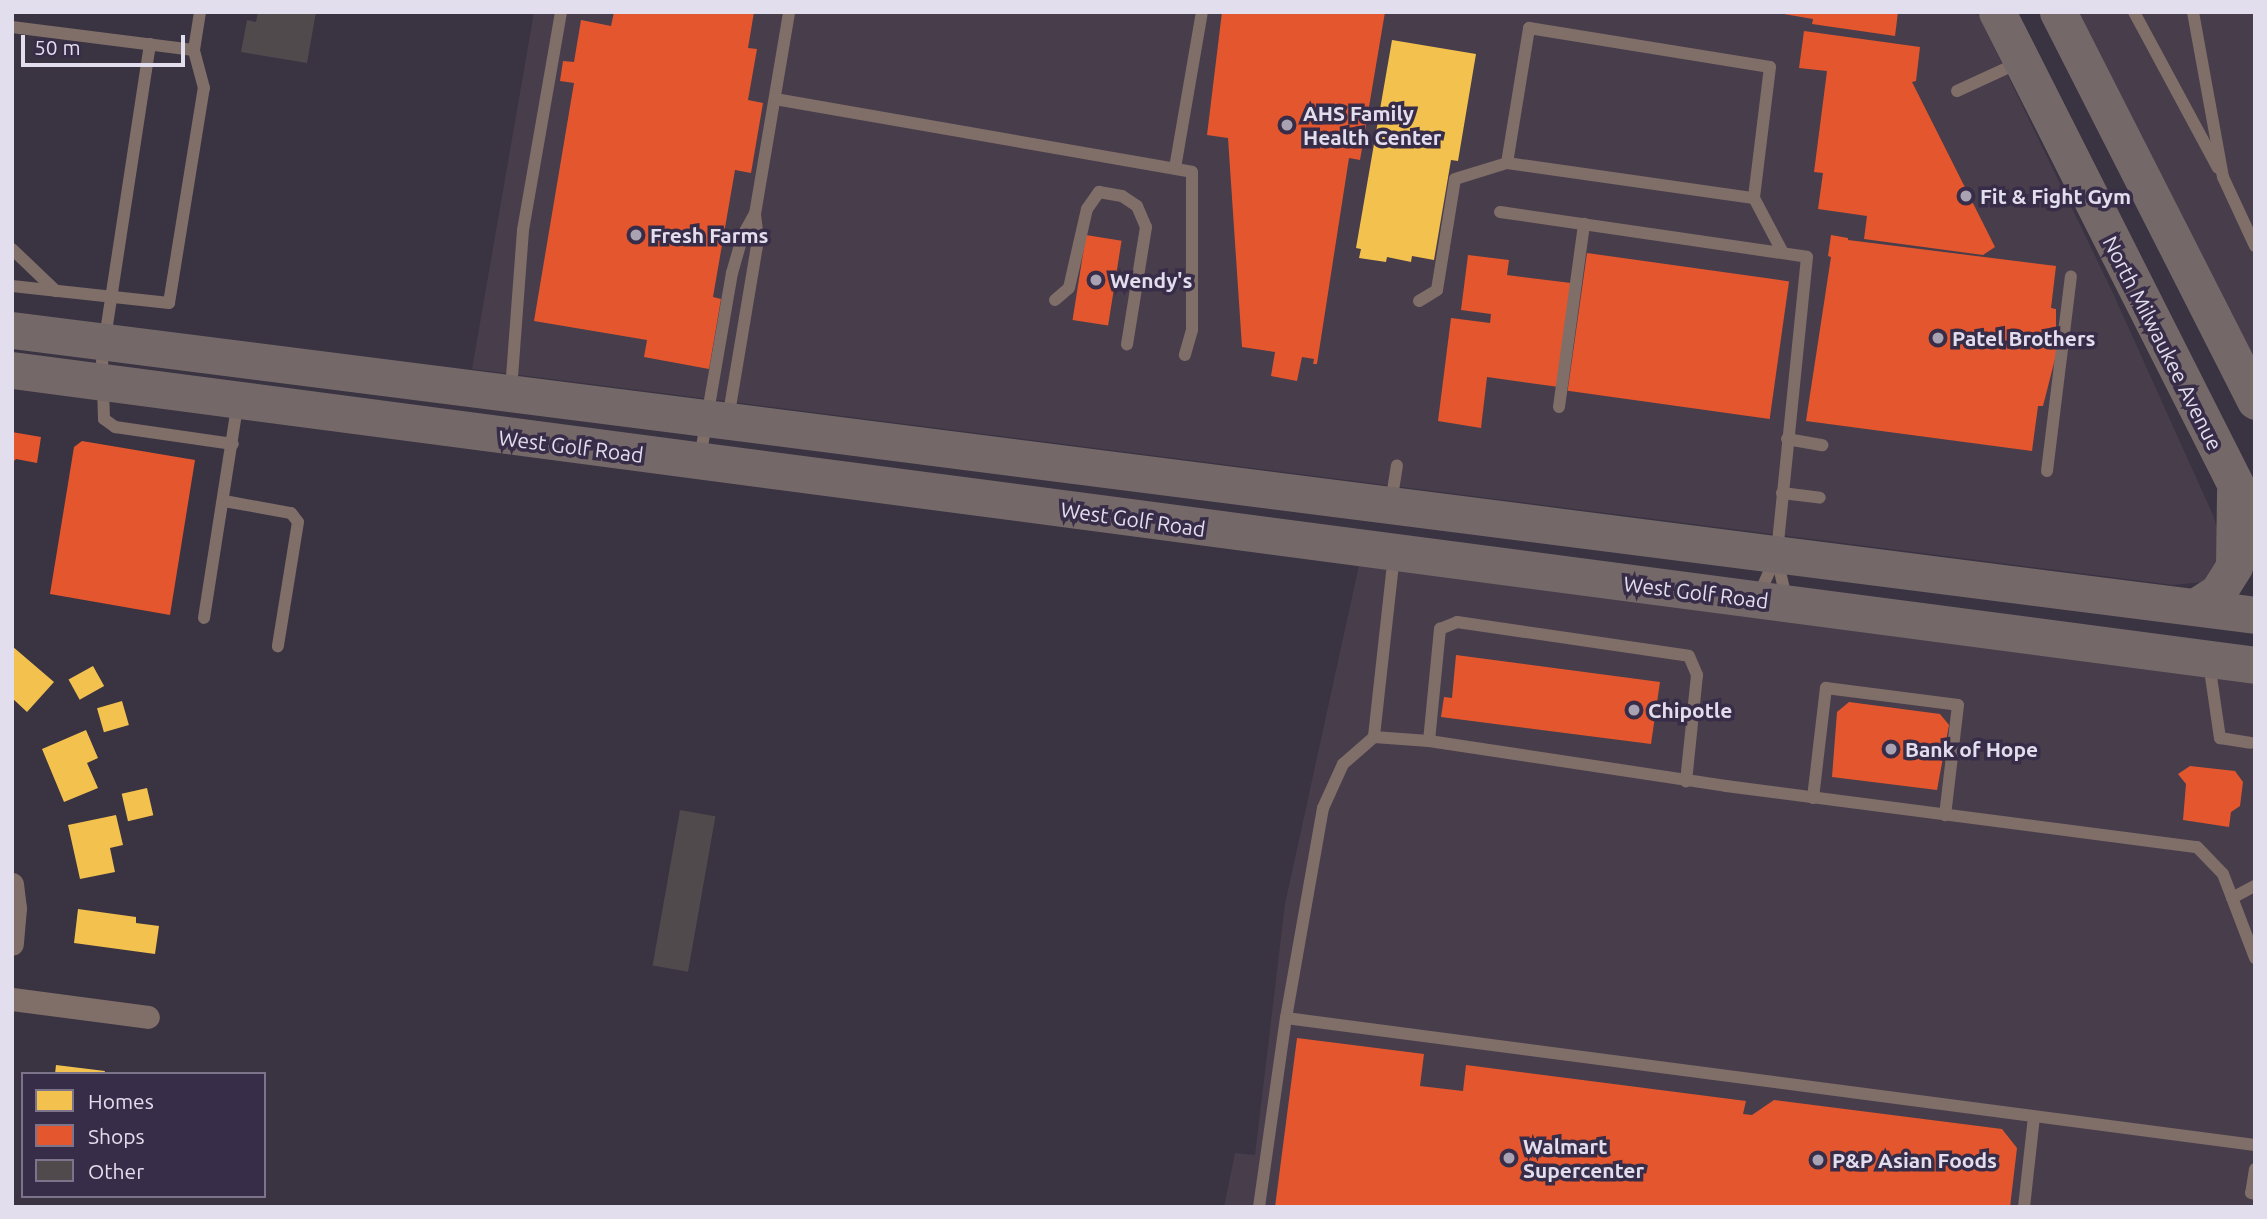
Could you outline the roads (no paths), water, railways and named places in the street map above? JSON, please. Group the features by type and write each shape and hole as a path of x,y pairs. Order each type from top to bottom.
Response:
{"main road":[{"name":"North Milwaukee Avenue","path":"1997,12 2255,523"},
{"path":"2058,12 2255,401"},
{"path":"12,330 2255,615"},
{"name":"West Golf Road","path":"12,370 2255,665"},
{"path":"2195,607 2218,592 2234,566 2235,484"}],"street":[{"path":"12,884 15,908 12,944"},
{"path":"12,999 148,1017"}],"lane":[{"path":"12,286 169,303 204,88 194,50 200,12"},
{"path":"511,393 523,230 561,12"},
{"path":"699,462 717,419 758,239 755,214 789,12"},
{"path":"1175,168 1202,12"},
{"path":"2134,12 2223,177 2255,246"},
{"path":"2193,12 2223,177"},
{"path":"12,27 194,50"},
{"path":"1507,163 1529,28 1770,67 1754,198 1783,253"},
{"path":"150,44 104,342 104,419 115,427 233,444"},
{"path":"1957,91 2021,62"},
{"path":"775,99 1192,172 1192,330 1185,355"},
{"path":"1419,301 1437,290 1455,179 1507,163 1754,198"},
{"path":"1055,300 1069,288 1087,209 1099,191 1122,196 1137,206 1146,227 1127,344"},
{"path":"1500,212 1807,257 1772,602"},
{"path":"717,419 732,273 742,237 755,214"},
{"path":"1559,407 1584,224"},
{"path":"12,249 56,291"},
{"path":"2047,471 2071,276"},
{"path":"204,618 238,401"},
{"path":"1787,439 1822,445"},
{"path":"1391,505 1397,466"},
{"path":"1782,493 1820,498"},
{"path":"224,501 291,513 298,522 278,646"},
{"path":"1259,1207 1286,1018 1323,808 1343,764 1374,737 1394,553"},
{"path":"1772,602 1777,554"},
{"path":"1429,741 1440,629 1457,622 1689,656 1697,675 1686,781"},
{"path":"2208,659 2220,738 2251,743"},
{"path":"1813,798 1826,688 1958,705 1945,815"},
{"path":"1374,737 1429,741 1686,781 2197,847 2223,874 2255,958"},
{"path":"2232,898 2255,886"},
{"path":"1286,1018 2255,1145"},
{"path":"2024,1207 2034,1116"},
{"path":"2255,1169 2251,1193 2255,1194"}],"place":[{"name":"AHS Family Health Center","path":"1287,125"},
{"name":"Fit & Fight Gym","path":"1966,196"},
{"name":"Fresh Farms","path":"636,235"},
{"name":"Wendy's","path":"1096,280"},
{"name":"Patel Brothers","path":"1938,338"},
{"name":"Chipotle","path":"1634,710"},
{"name":"Bank of Hope","path":"1891,749"},
{"name":"Walmart Supercenter","path":"1509,1158"},
{"name":"P&P Asian Foods","path":"1818,1160"}]}
